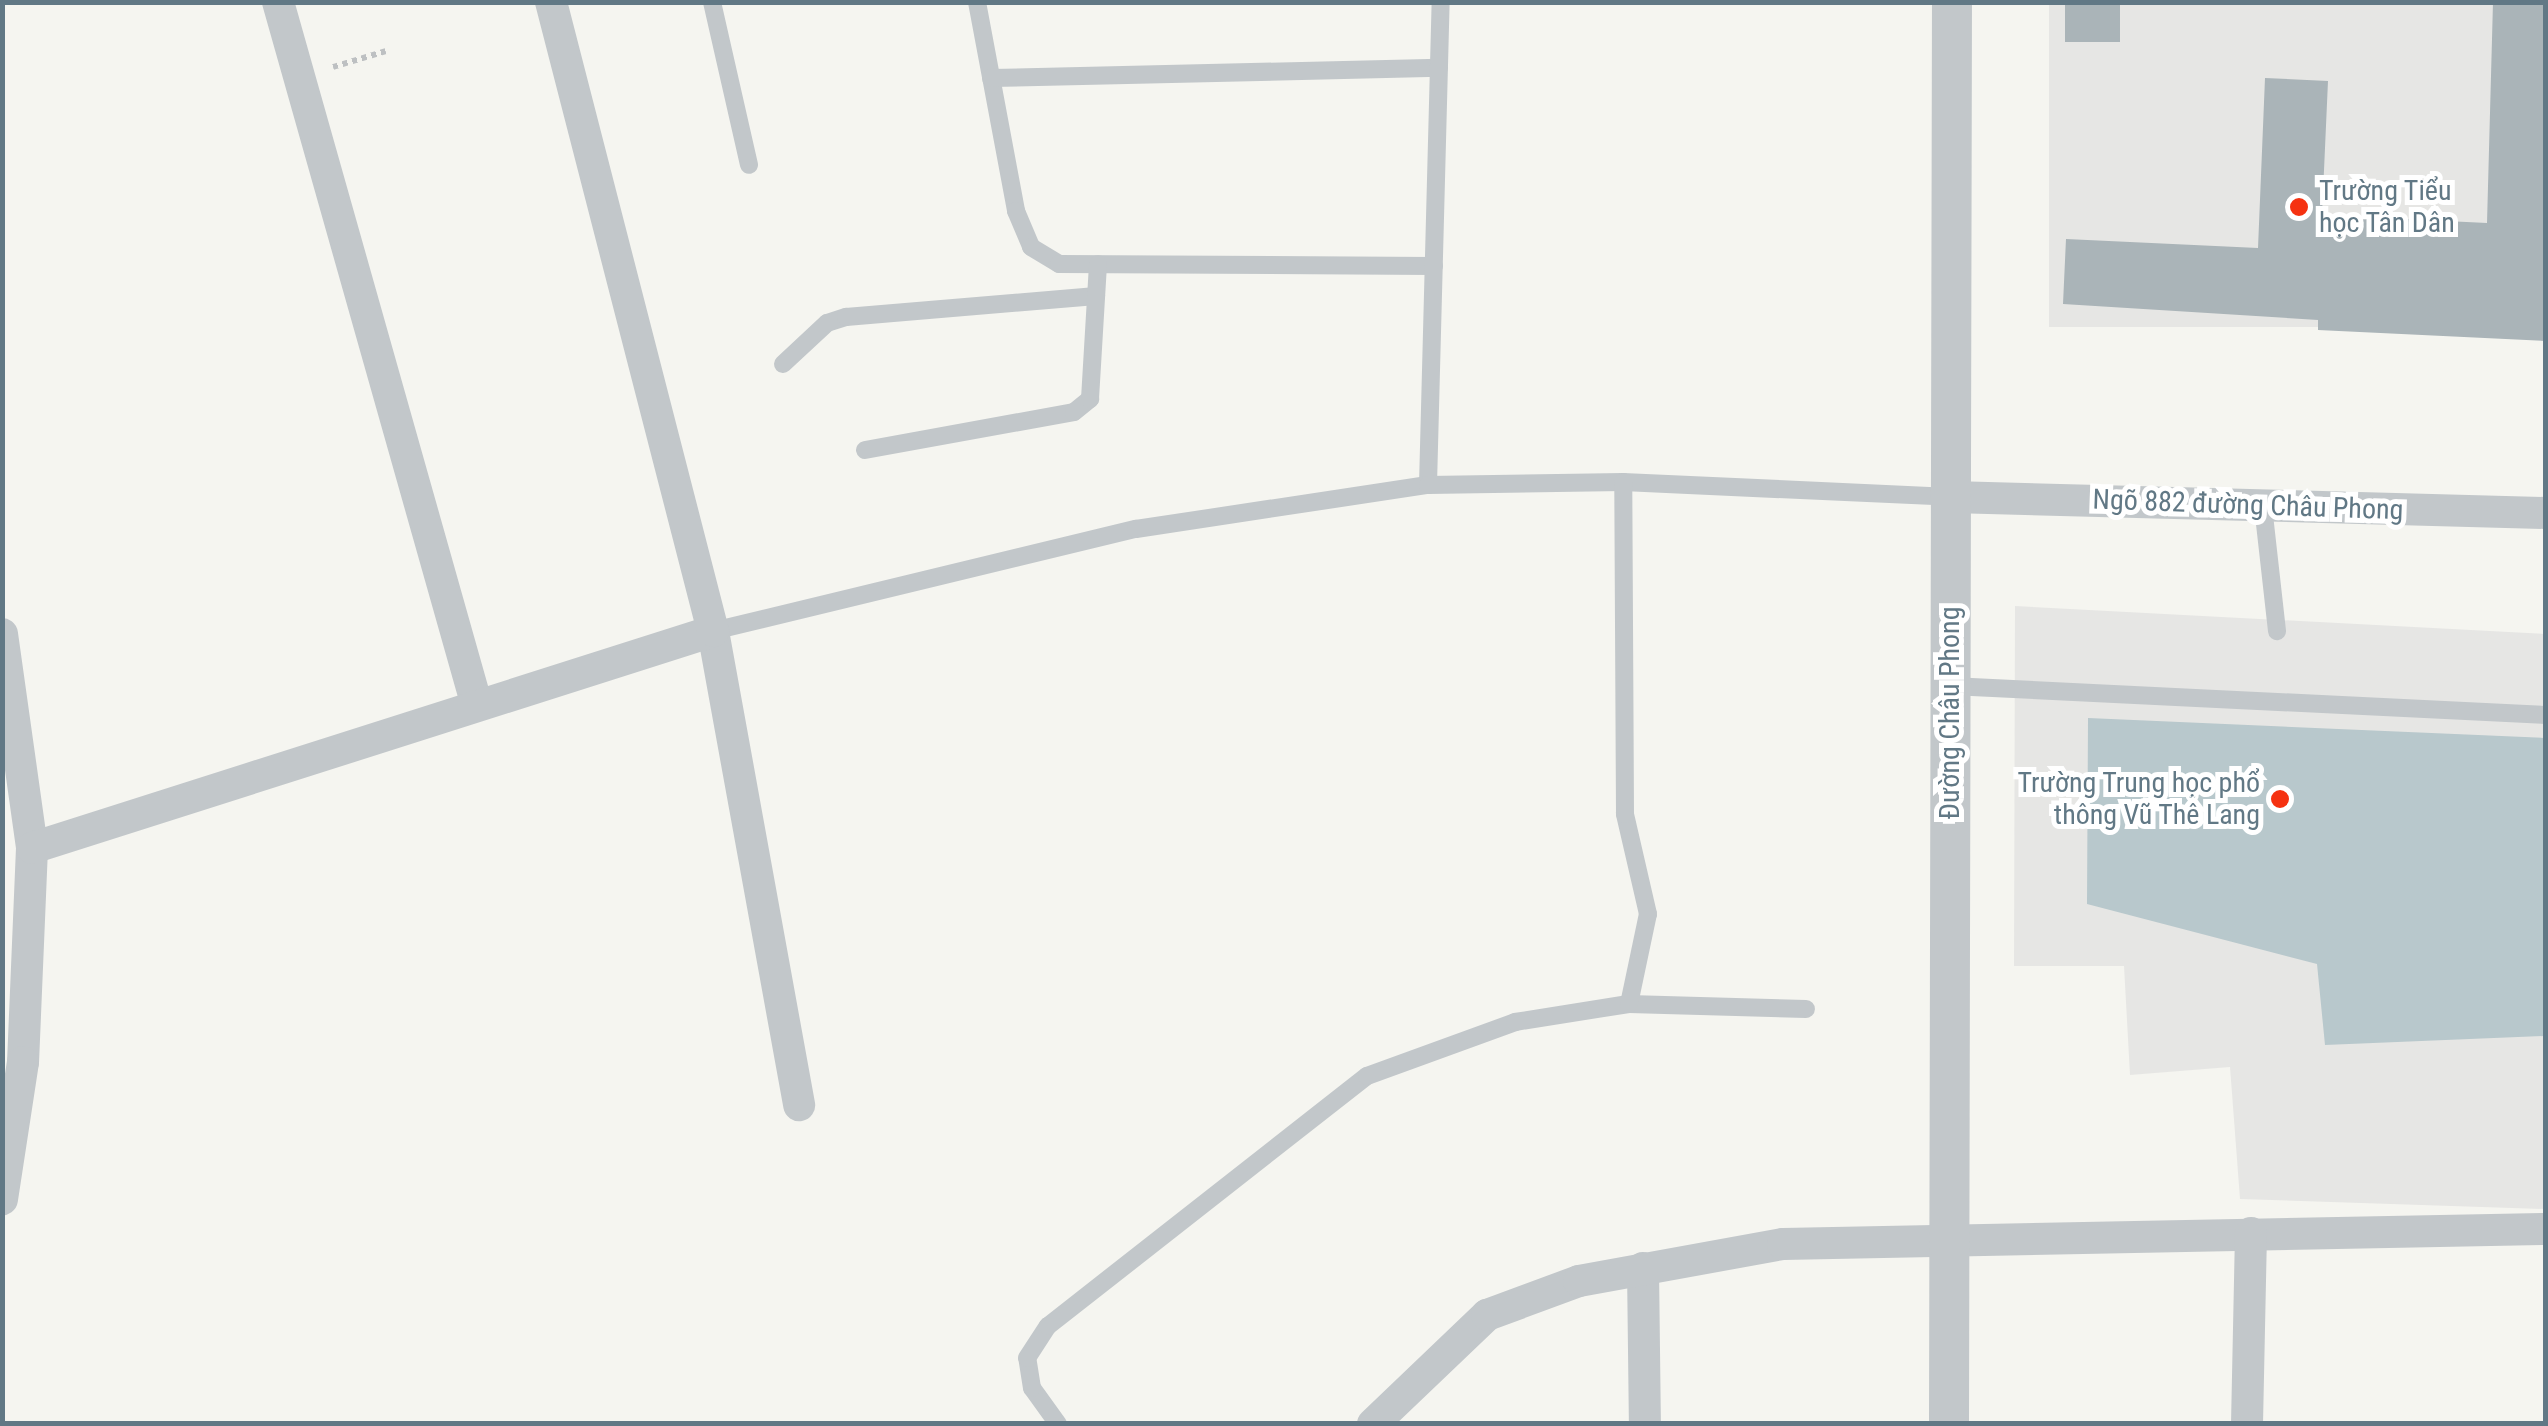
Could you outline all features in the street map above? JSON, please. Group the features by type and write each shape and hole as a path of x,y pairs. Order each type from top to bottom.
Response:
{"street":[{"path":"278,2 476,702"},
{"path":"552,2 712,630 799,1106"},
{"name":"Đường Châu Phong","path":"1949,1424 1952,2"},
{"name":"Ngõ 882 đường Châu Phong","path":"1951,497 2546,513"},
{"path":"32,848 476,702 712,630"},
{"path":"2,634 32,848 22,1062 2,1199"},
{"path":"1373,1424 1487,1316 1579,1281 1783,1244 1948,1236 2546,1229"},
{"path":"2247,1424 2250,1232"},
{"path":"1643,1268 1645,1424"}],"lane":[{"path":"712,2 748,165"},
{"path":"977,2 1016,212 1031,246 1059,264 1434,266"},
{"path":"1428,484 1441,2"},
{"path":"991,78 1439,68"},
{"path":"865,450 1074,412 1090,399 1098,264"},
{"path":"783,364 827,324 846,317 1096,296"},
{"path":"712,630 1136,529 1428,484 1623,482 1951,497"},
{"path":"1623,482 1625,814 1648,914 1630,1004"},
{"path":"2262,506 2276,631"},
{"path":"1950,686 2546,715"},
{"path":"1058,1424 1032,1388 1027,1358 1048,1326 1367,1076 1515,1022 1630,1004 1806,1010"}],"path":[{"path":"298,77 386,51"}],"shaded area":[{"name":"Trường Tiểu học Tân Dân","path":"2049,3 2545,3 2545,327 2049,327"},
{"name":"Trường Trung học phổ thông Vũ Thê Lang","path":"2015,606 2545,634 2545,1209 2240,1199 2230,1067 2130,1075 2124,966 2014,966"},
{"path":"2088,718 2545,738 2545,1036 2325,1045 2317,964 2087,904"}],"building":[{"path":"2065,2 2120,2 2120,42 2065,42"},
{"path":"2493,2 2546,2 2546,341 2318,330 2318,320 2063,304 2066,239 2258,248 2265,78 2328,81 2322,215 2487,223"}],"place":[{"name":"Trường Tiểu học Tân Dân","path":"2299,207"},
{"name":"Trường Trung học phổ thông Vũ Thê Lang","path":"2280,799"}]}
